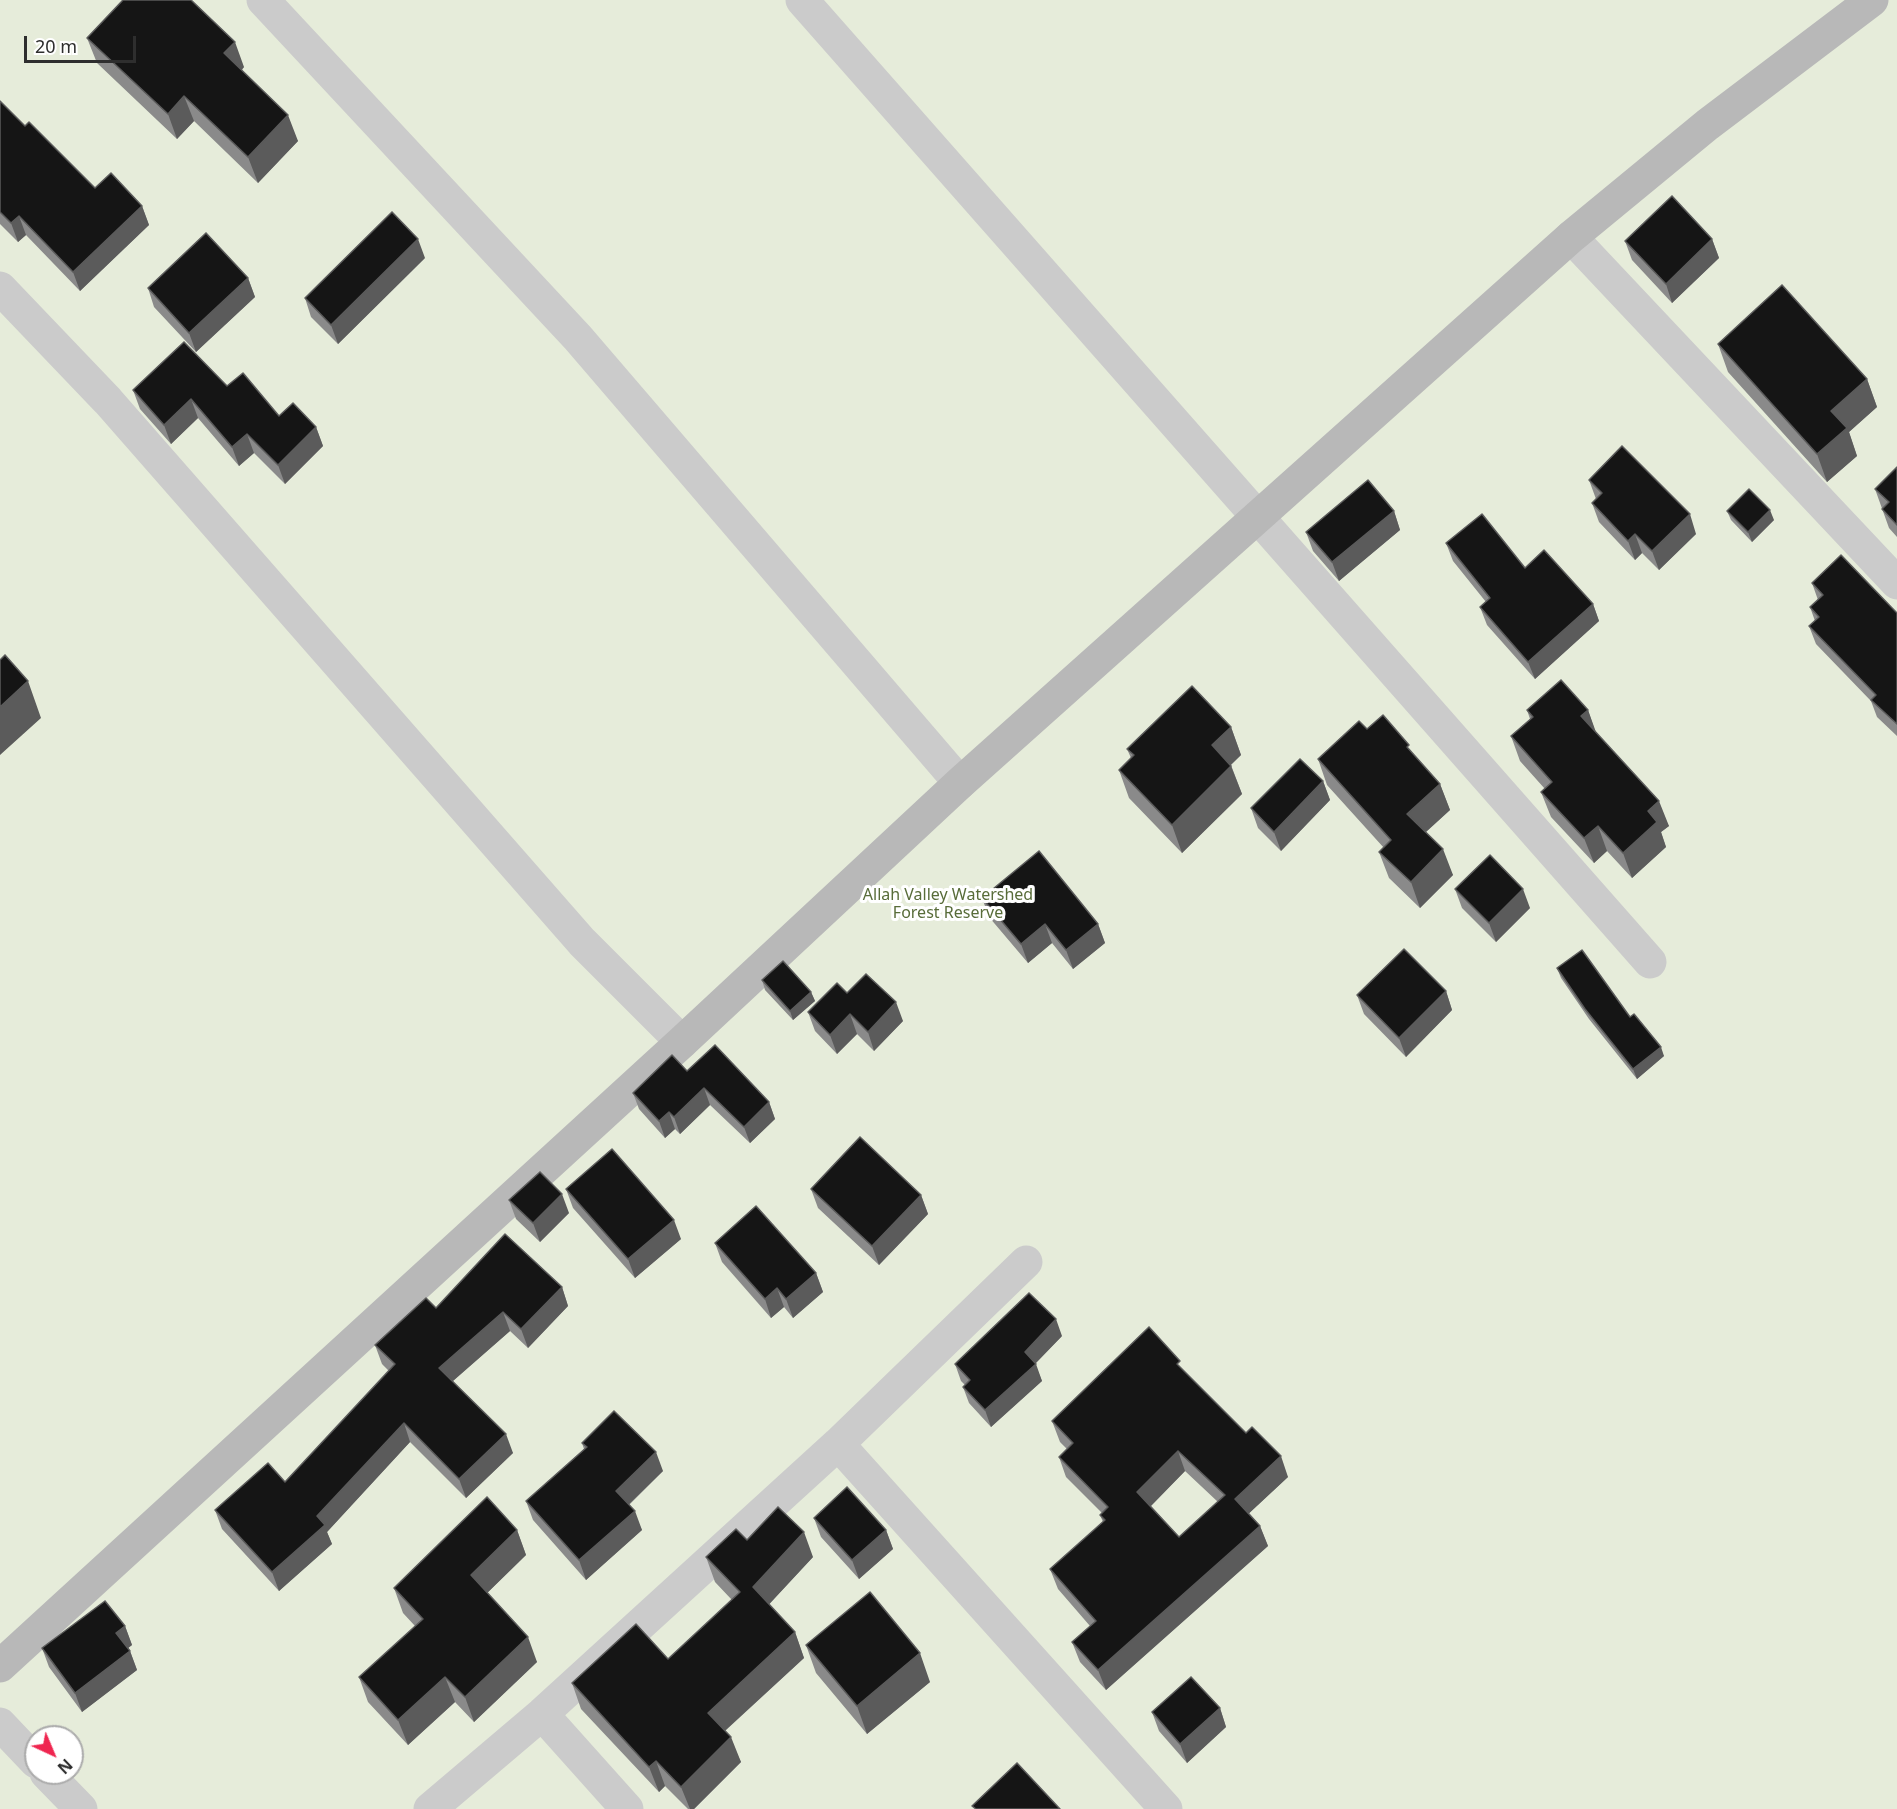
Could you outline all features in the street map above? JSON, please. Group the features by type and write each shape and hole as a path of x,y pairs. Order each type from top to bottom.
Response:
{"street":[{"path":"263,0 578,338 960,783"},
{"path":"802,0 1650,962"},
{"path":"0,1666 682,1042 960,783 1571,237 1707,125 1872,0"},
{"path":"1571,237 1897,583"},
{"path":"0,288 108,401 582,942 682,1042"},
{"path":"430,1809 542,1714 838,1444 1026,1262"},
{"path":"838,1444 1166,1809"},
{"path":"542,1714 627,1809"},
{"path":"0,1724 24,1749"},
{"path":"58,1785 81,1809"}],"green space":[{"name":"Allah Valley Watershed Forest Reserve","path":"0,0 1897,0 1897,1809 0,1809"}],"building":[{"path":"123,0 191,0 235,42 224,53 288,115 248,157 184,96 168,114 87,38"},
{"path":"0,101 25,126 29,122 95,188 111,173 142,206 73,272 19,216 11,223 0,212"},
{"path":"1672,196 1712,239 1666,284 1625,241"},
{"path":"392,212 418,239 331,325 305,298"},
{"path":"206,233 248,278 189,333 148,288"},
{"path":"1782,285 1867,379 1831,411 1847,428 1817,454 1718,344"},
{"path":"184,342 227,386 243,373 279,416 293,403 316,427 278,465 247,434 232,447 191,399 164,425 133,390"},
{"path":"1622,446 1690,514 1652,551 1635,534 1628,541 1592,503 1602,493 1589,480"},
{"path":"1897,467 1897,525 1882,509 1889,502 1875,489"},
{"path":"1368,480 1394,511 1332,562 1306,532"},
{"path":"1749,489 1770,510 1748,532 1727,511"},
{"path":"1482,514 1525,568 1544,550 1593,604 1528,662 1480,607 1490,598 1446,543"},
{"path":"1841,555 1897,613 1897,724 1871,700 1876,695 1809,626 1819,617 1810,607 1823,595 1812,583"},
{"path":"5,655 28,681 0,707 0,660"},
{"path":"1561,680 1588,710 1581,716 1659,801 1648,811 1657,822 1623,853 1598,826 1584,838 1541,792 1552,782 1511,736 1533,717 1527,710"},
{"path":"1192,686 1231,727 1212,745 1231,766 1172,825 1119,770 1134,755 1127,749"},
{"path":"1383,715 1409,745 1407,747 1440,784 1407,814 1443,849 1411,882 1379,852 1391,840 1318,759 1359,721 1367,729"},
{"path":"1300,759 1323,781 1274,832 1251,808"},
{"path":"1039,851 1098,924 1066,950 1045,924 1021,944 982,898"},
{"path":"1490,855 1523,889 1489,923 1455,889"},
{"path":"1404,949 1446,991 1399,1038 1357,995"},
{"path":"1582,950 1630,1017 1634,1014 1661,1047 1633,1069 1585,1009 1557,968"},
{"path":"783,961 811,992 790,1011 762,980"},
{"path":"866,974 896,1002 868,1032 850,1014 830,1035 808,1012 837,983 847,993"},
{"path":"715,1045 769,1102 744,1127 704,1088 674,1117 669,1112 659,1121 633,1093 672,1055 687,1071"},
{"path":"860,1137 921,1195 872,1246 811,1189"},
{"path":"612,1149 674,1220 628,1259 566,1189"},
{"path":"540,1172 562,1194 533,1223 509,1200"},
{"path":"756,1206 816,1273 786,1299 777,1288 765,1299 715,1243"},
{"path":"505,1234 562,1287 521,1329 503,1312 439,1368 506,1434 459,1479 404,1423 317,1516 325,1525 272,1572 215,1510 268,1463 285,1482 395,1364 375,1345 426,1298 436,1308"},
{"path":"1029,1293 1056,1319 1025,1352 1036,1364 985,1410 963,1387 970,1380 955,1364"},
{"path":"1149,1327 1180,1361 1177,1364 1246,1433 1252,1427 1281,1456 1235,1499 1260,1526 1098,1670 1072,1642 1096,1621 1050,1569 1105,1520 1100,1515 1108,1507 1059,1457 1073,1443 1052,1421","holes":["1178,1451 1225,1495 1179,1537 1137,1492"]},
{"path":"614,1411 656,1452 616,1491 635,1511 579,1560 526,1501 587,1447 582,1443"},
{"path":"847,1487 886,1530 852,1560 814,1518"},
{"path":"487,1497 517,1530 471,1575 528,1637 465,1697 445,1677 398,1720 359,1677 423,1619 394,1588"},
{"path":"778,1507 804,1532 753,1587 795,1632 708,1713 731,1737 681,1787 656,1761 649,1767 572,1683 636,1624 668,1659 740,1592 706,1557 736,1529 747,1540"},
{"path":"870,1592 920,1653 857,1706 806,1645"},
{"path":"105,1601 125,1626 116,1633 130,1651 75,1693 42,1648"},
{"path":"1191,1677 1220,1708 1180,1744 1152,1712"},
{"path":"1017,1763 1060,1809 976,1809 972,1806"}]}
